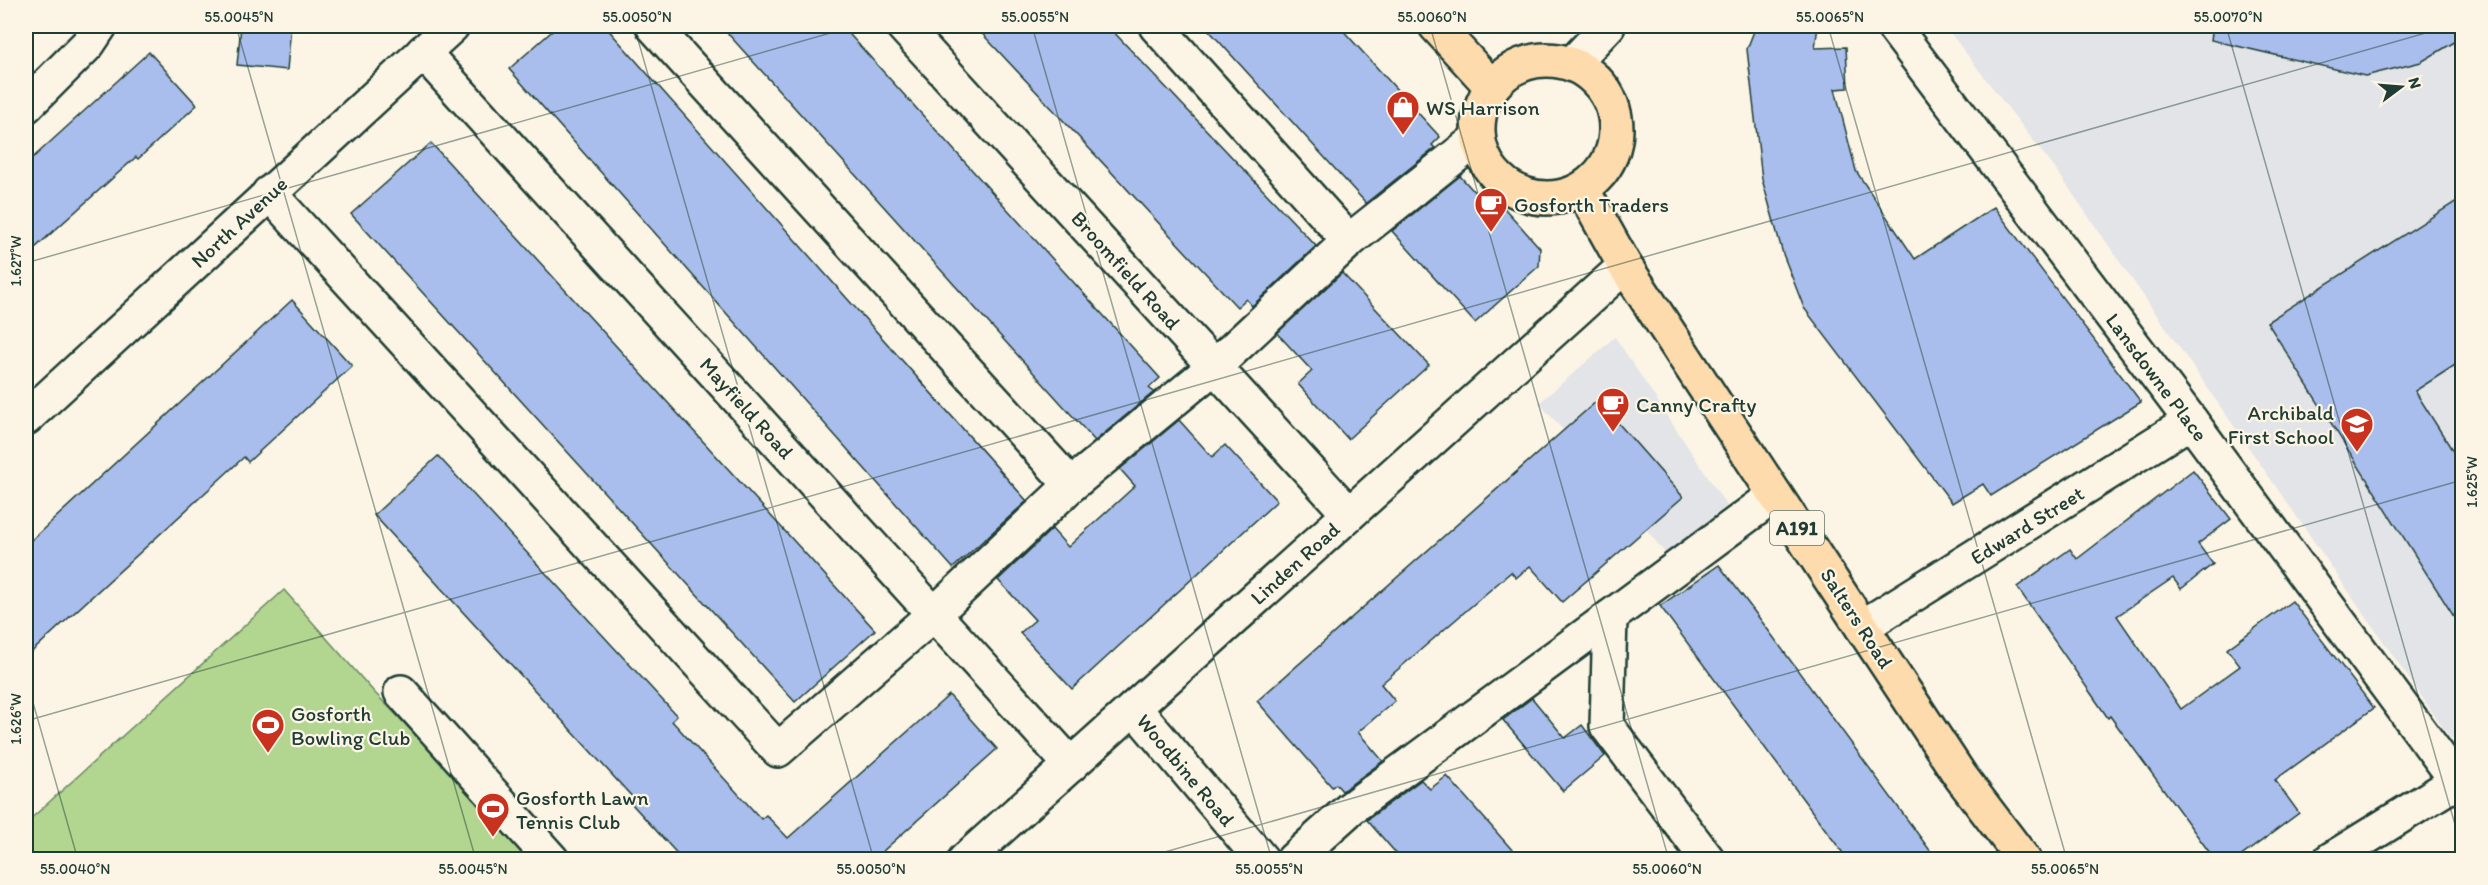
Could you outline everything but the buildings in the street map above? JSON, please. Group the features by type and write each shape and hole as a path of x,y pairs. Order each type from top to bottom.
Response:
{"main road":[{"path":"1436,26 1492,87"},
{"path":"1534,60 1558,60 1572,64 1592,76 1608,96 1616,118 1616,139 1608,162 1593,181 1582,189 1558,197 1534,197 1508,187 1492,170 1478,138 1479,114 1492,87 1510,70 1534,60"},
{"name":"Salters Road","path":"1582,189 1625,266 1775,495 1961,777 2024,860"}],"street":[{"path":"26,106 88,44 100,26"},
{"name":"North Avenue","path":"26,418 452,26"},
{"path":"652,26 1071,485"},
{"name":"Broomfield Road","path":"903,26 1349,514"},
{"path":"1156,26 1349,241"},
{"path":"1572,64 1608,26"},
{"name":"Lansdowne Place","path":"1893,26 2461,782"},
{"name":"Mayfield Road","path":"423,52 1071,765"},
{"path":"269,193 778,750 934,614 1071,485 1214,367 1349,241 1478,138"},
{"name":"Linden Road","path":"965,860 1625,266"},
{"name":"Edward Street","path":"1862,627 2191,421"},
{"path":"1293,860 1351,807 1775,495"},
{"path":"1610,617 1607,726 1708,860"},
{"path":"401,692 552,860"},
{"name":"Woodbine Road","path":"1134,708 1262,860"},
{"path":"2330,860 2461,782"}],"shaded area":[{"name":"Archibald First School","path":"1945,26 2462,26 2462,731 2451,739 2059,174"},
{"path":"1615,337 1727,506 1665,553 1646,529 1649,526 1539,403"}],"green space":[{"name":"Gosforth Bowling Club","path":"284,590 374,692 534,859 26,859 26,823"}],"place":[{"name":"WS Harrison","path":"1403,136"},
{"name":"Gosforth Traders","path":"1491,233"},
{"name":"Canny Crafty","path":"1613,433"},
{"name":"Archibald First School","path":"2357,453"},
{"name":"Gosforth Bowling Club","path":"268,754"},
{"name":"Gosforth Lawn Tennis Club","path":"493,838"}]}
